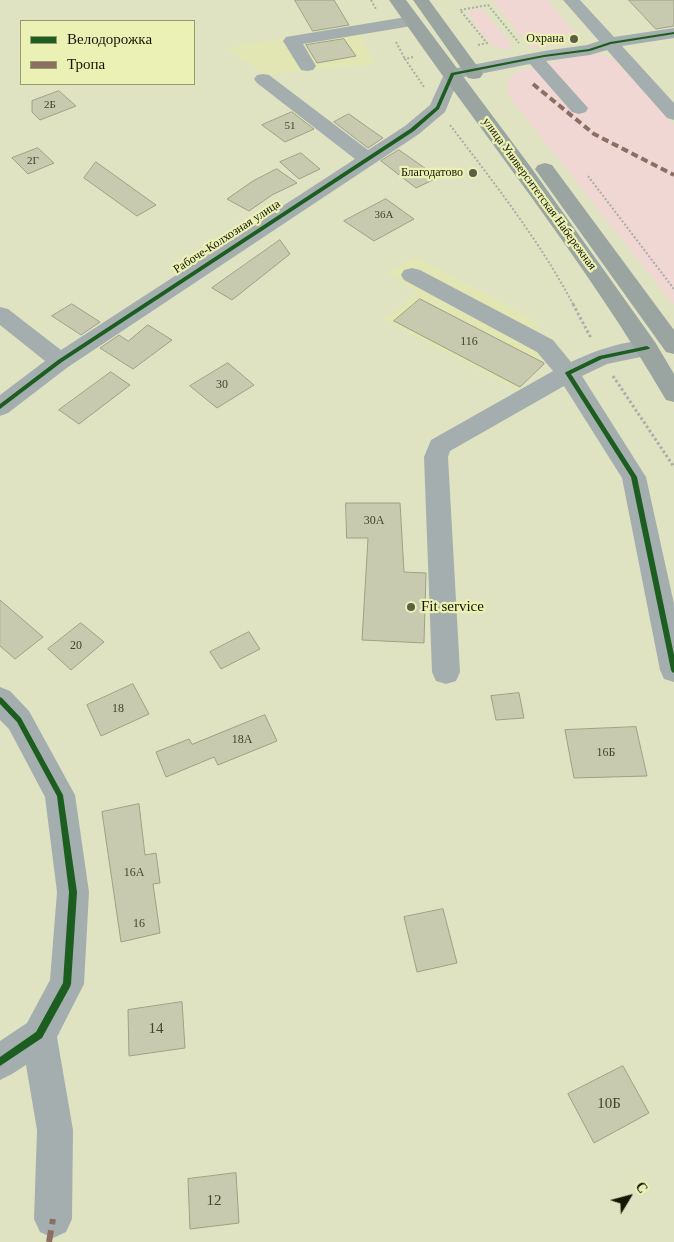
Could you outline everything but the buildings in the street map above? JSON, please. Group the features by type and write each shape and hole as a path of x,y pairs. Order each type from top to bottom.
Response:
{"main road":[{"name":"улица Университетская Набережная","path":"396,0 412,20 462,72 674,346"},
{"name":"улица Университетская Набережная","path":"421,0 462,72 523,170 648,348 674,394"}],"street":[{"path":"571,0 674,114"},
{"path":"307,66 292,41 412,20"},
{"path":"462,72 539,57 590,50 610,44 674,33"},
{"path":"539,57 578,108"},
{"name":"Рабоче-Колхозная улица","path":"0,407 60,361 412,130 438,108 462,72"},
{"path":"263,79 368,159"},
{"path":"412,275 546,346 568,373 634,477 674,670"},
{"path":"0,314 60,361"},
{"path":"446,672 436,457 440,446 460,433 600,357 648,348"},
{"path":"0,700 19,720 60,795 74,892 67,984 39,1035 0,1062"},
{"path":"39,1035 55,1130 53,1220"}],"path":[{"path":"485,3 521,45"},
{"path":"438,108 523,222 562,283 600,357 674,467"},
{"path":"588,176 674,289"}],"shaded area":[{"path":"492,0 547,0 575,33 561,35 567,43 532,49"},
{"path":"476,9 484,11 511,46 498,47 486,38 468,13 468,11"},
{"path":"355,26 375,64 265,75 227,48"},
{"path":"594,53 613,58 674,125 674,305 508,95 510,79 523,69"},
{"path":"415,257 536,321 546,360 517,390 384,320 418,292 388,273"}],"marked path":[{"path":"533,84 594,134 674,175"},
{"path":"49,1242 53,1219"}],"cycle path":[{"path":"0,407 60,361 412,130 438,108 452,74 544,56 590,50 610,43 674,33"},
{"path":"647,348 601,357 568,373 634,477 674,670"},
{"path":"0,700 19,720 60,795 73,892 67,984 39,1035 0,1062"}],"place":[{"name":"Охрана","path":"574,39"},
{"name":"Благодатово","path":"473,173"},
{"name":"Fit service","path":"411,607"}]}
